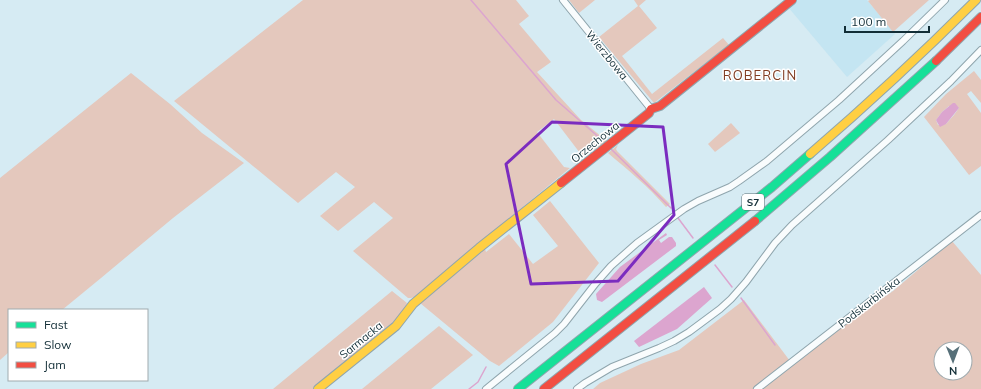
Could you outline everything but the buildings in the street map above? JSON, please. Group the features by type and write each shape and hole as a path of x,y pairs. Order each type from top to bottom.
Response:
{"main road":[{"name":"Orzechowa","path":"413,304 479,248 612,143 651,109 655,109 660,106 792,0"},
{"name":"S7","path":"518,389 772,187 852,118 976,0"},
{"name":"S7","path":"544,389 727,244 807,177 859,132 981,16"},
{"name":"Sarmacka","path":"318,389 396,326 413,304"}],"street":[{"name":"Wierzbowa","path":"563,0 651,109"},
{"path":"486,389 555,333 611,266 638,242 684,209 734,184 767,162 845,95 945,0"},
{"path":"577,389 612,367 674,341 720,309 746,282 775,243 792,225 888,140 951,81 981,50"},
{"name":"Podskarbińska","path":"757,389 981,215"}],"highlighted area":[{"path":"552,122 663,127 674,215 618,281 531,284 506,164"}],"shaded area":[{"path":"303,0 516,0 529,16 519,24 551,62 537,72 581,120 607,141 583,157 554,119 537,132 564,167 570,168 414,297 408,298 353,251 393,218 374,202 338,231 320,216 355,187 336,172 298,203 174,101"},
{"path":"569,0 595,0 579,13"},
{"path":"634,0 646,0 639,6 657,28 622,56 652,94 723,38 729,45 654,103 599,37 638,6"},
{"path":"797,0 867,0 895,34 847,77 788,7"},
{"path":"929,0 893,32 868,1"},
{"path":"974,71 981,80 981,103 971,91 967,94 981,113 981,166 969,175 924,117 946,94","holes":["949,106 959,108 946,124 938,125 936,120"]},
{"path":"131,73 170,104 202,133 244,163 173,218 63,309 8,309 8,353 0,360 0,178"},
{"path":"955,103 959,108 946,124 940,127 936,120 942,112"},
{"path":"731,123 740,133 715,152 708,144"},
{"path":"618,145 616,149 617,151 670,204 666,207 631,172 608,153"},
{"path":"550,201 599,263 553,322 499,366 490,361 420,303 485,249 486,252 509,234 533,264 558,246 533,215"},
{"path":"666,233 667,235 659,240 661,243 669,237 672,237 676,243 676,246 602,302 597,300 596,294 620,267"},
{"path":"952,241 981,275 981,389 761,389 849,321 893,291"},
{"path":"704,287 712,298 677,329 639,347 634,341"},
{"path":"392,291 407,303 401,317 384,329 313,389 273,389"},
{"path":"744,300 790,361 753,389 593,389 600,383 641,364 679,350"},
{"path":"439,326 473,355 431,389 362,389"}],"waterway":[{"path":"471,0 556,100 602,140"},
{"path":"611,149 671,208"},
{"path":"678,218 693,238"},
{"path":"715,265 732,287"},
{"path":"741,298 775,345"},
{"path":"469,389 478,382 486,367"}],"traffic: fast":[{"path":"755,221 830,157 936,61"},
{"path":"518,389 772,187 810,154"}],"traffic: slow":[{"path":"810,154 853,117 936,40 976,0"},
{"path":"318,389 396,326 413,304 479,248 561,183"}],"traffic: jam":[{"path":"561,183 649,113 651,109 660,106 792,0"},
{"path":"936,61 981,17"},
{"path":"544,389 755,221"}],"district":[{"name":"ROBERCIN","path":"760,75"}]}
